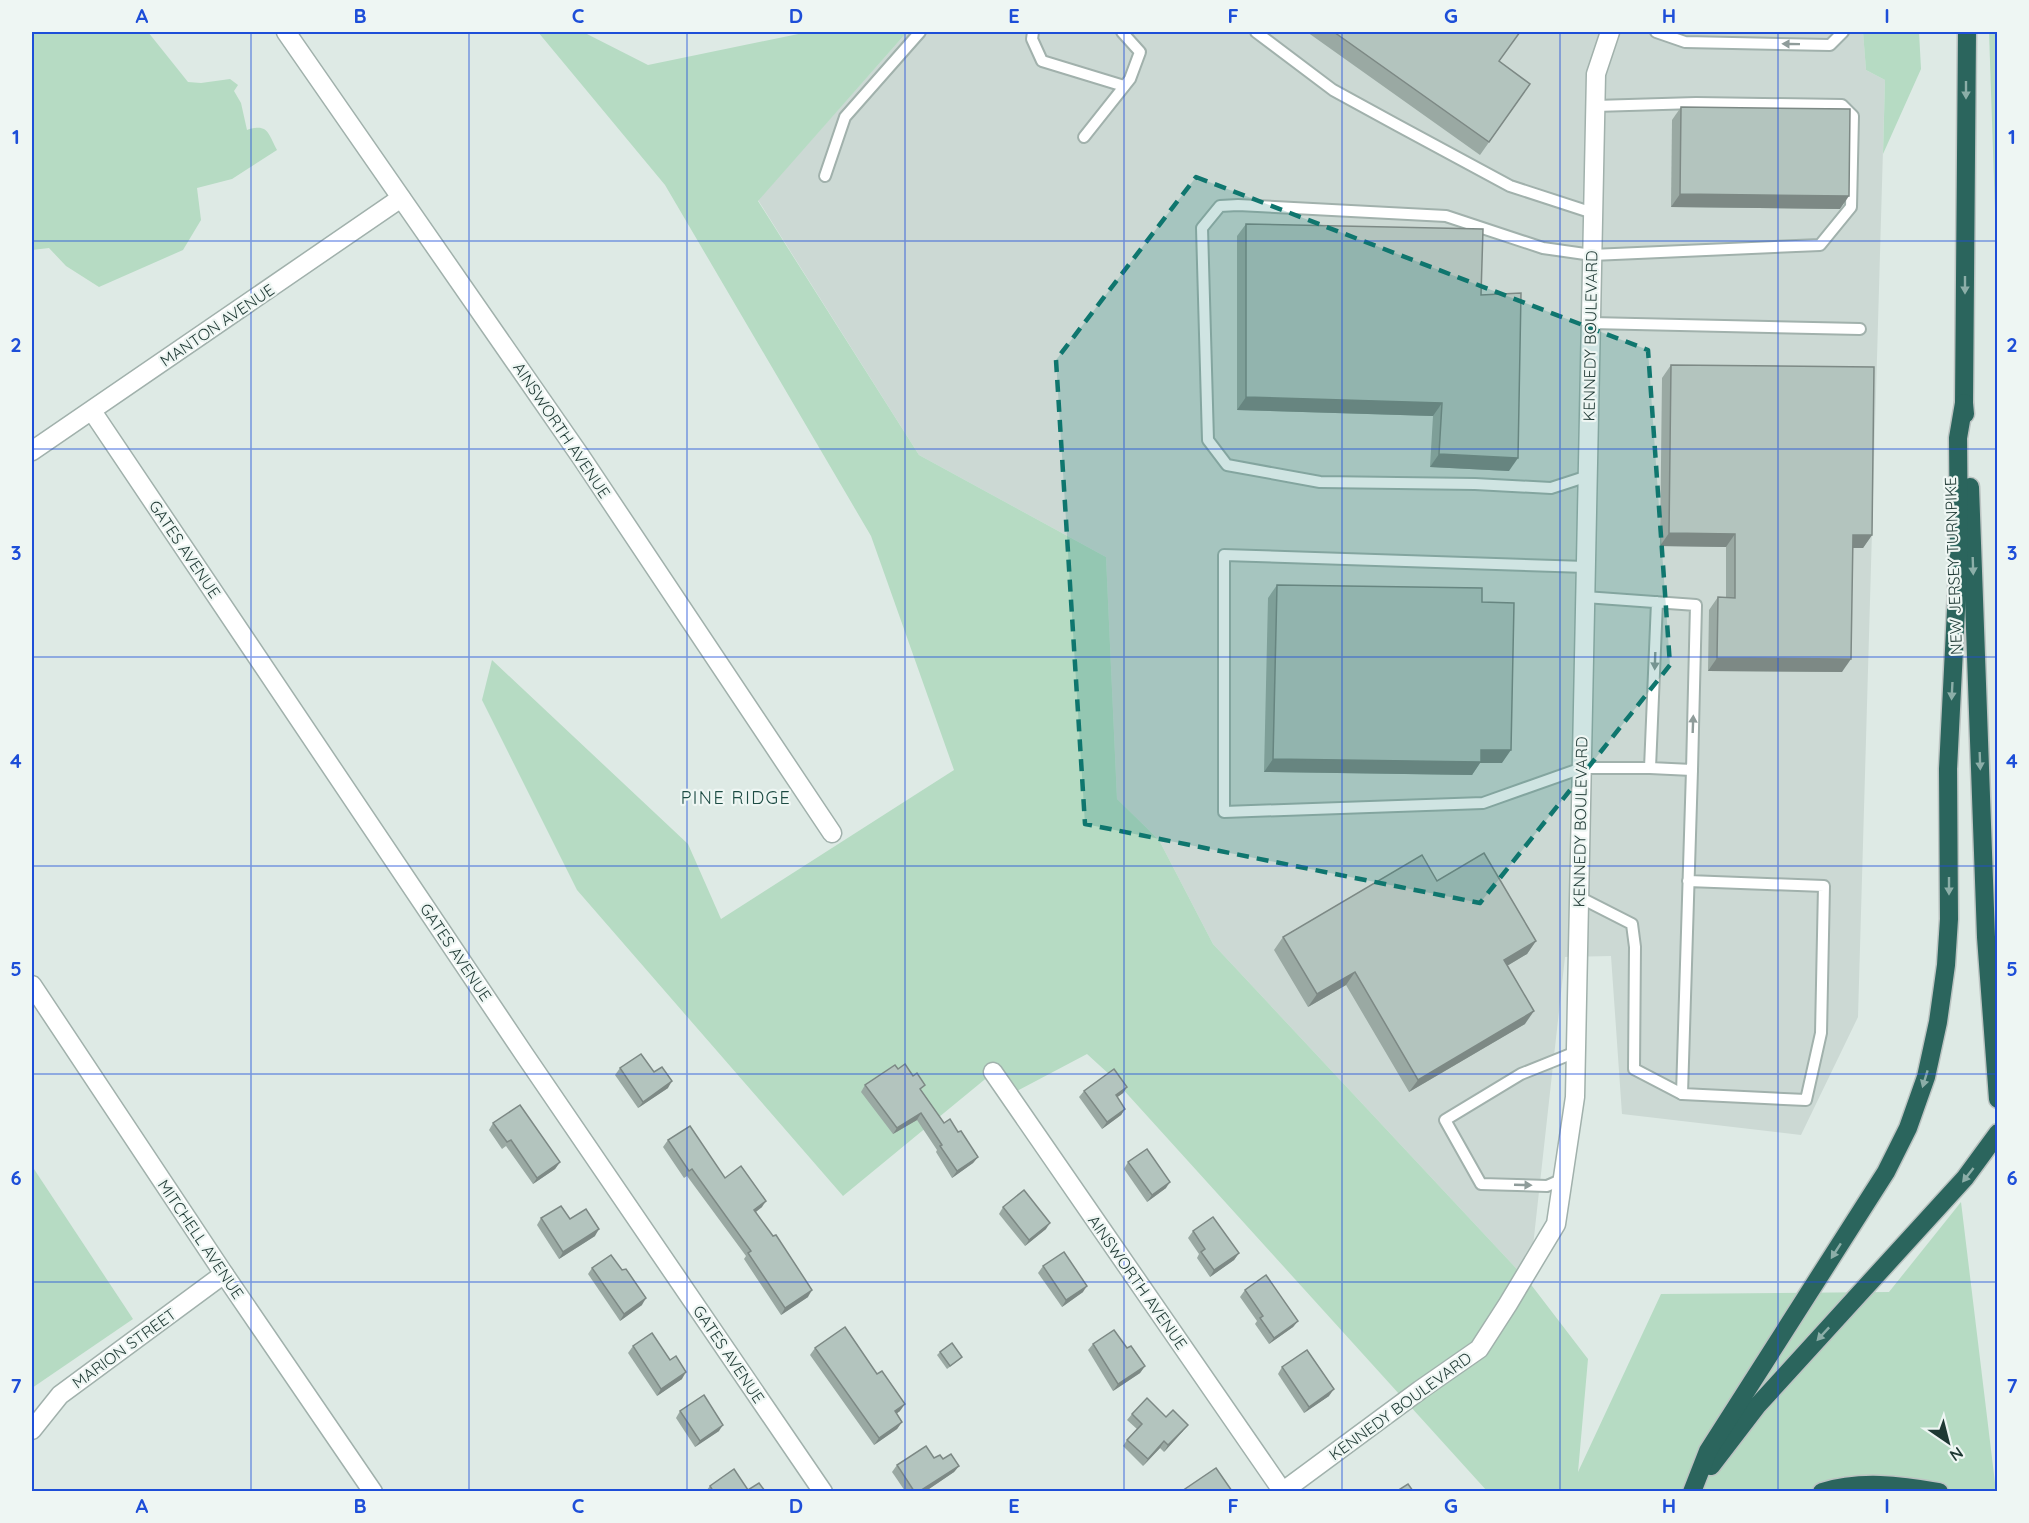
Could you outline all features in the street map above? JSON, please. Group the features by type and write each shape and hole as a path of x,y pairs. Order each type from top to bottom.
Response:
{"highway":[{"name":"NEW JERSEY TURNPIKE","path":"1967,32 1964,403 1969,438 1986,937 1998,1099"},
{"path":"1694,1487 1708,1450 1886,1172 1908,1128 1926,1077 1938,1022 1948,931 1948,769 1959,550 1958,438 1964,403"},
{"path":"1694,1487 1757,1406 1965,1178 1998,1133"},
{"path":"1822,1491 1836,1487 1873,1484 1939,1491"}],"street":[{"name":"AINSWORTH AVENUE","path":"286,32 575,448 832,833"},
{"name":"KENNEDY BOULEVARD","path":"1282,1491 1479,1349 1556,1224 1575,1097 1596,74 1610,32"},
{"name":"MANTON AVENUE","path":"32,451 401,198"},
{"name":"GATES AVENUE","path":"92,411 524,1054 824,1491"},
{"name":"MITCHELL AVENUE","path":"32,985 224,1274 373,1491"},
{"name":"AINSWORTH AVENUE","path":"993,1072 1282,1491"},
{"name":"MARION STREET","path":"32,1430 60,1395 224,1274"}],"lane":[{"path":"825,176 845,117 920,32"},
{"path":"1033,32 1032,39 1042,61 1124,86"},
{"path":"1084,136 1130,79 1140,52 1122,32"},
{"path":"1256,32 1333,90 1428,142 1510,186 1593,213"},
{"path":"1656,32 1685,42 1830,45 1837,41 1844,32"},
{"path":"1588,476 1551,488 1475,484 1320,482 1227,465 1208,440 1202,228 1220,206 1238,205 1446,216 1543,248 1592,255 1820,245 1851,207 1853,116 1842,105 1696,103 1595,106"},
{"path":"1591,323 1860,329"},
{"path":"1586,567 1224,555 1224,812 1483,803 1582,768 1692,770"},
{"path":"1585,597 1696,605 1682,1094"},
{"path":"1650,768 1657,602"},
{"path":"1579,897 1632,924 1635,947 1634,1069 1682,1094 1806,1100 1821,1033 1824,886 1688,881"},
{"path":"1563,1179 1547,1186 1481,1184 1445,1120 1521,1074 1576,1052"}],"highlighted area":[{"path":"1196,177 1648,350 1670,665 1480,903 1085,824 1056,360"}],"shaded area":[{"path":"907,32 1863,32 1866,70 1885,80 1858,1017 1801,1135 1622,1114 1611,956 1565,957 1529,1282 1213,944 1159,840 1117,799 1106,557 919,455 758,200"}],"green space":[{"path":"32,32 148,32 188,82 201,83 230,79 238,85 234,91 241,103 247,130 259,128 266,131 277,150 232,179 197,188 201,220 183,250 99,287 66,266 49,248 32,250"},
{"path":"538,32 583,32 648,65 808,32 907,32 758,201 919,455 1106,557 1117,799 1159,840 1213,944 1529,1282 1588,1359 1578,1472 1661,1294 1889,1292 1961,1202 1996,1491 1487,1491 1110,1075 1087,1054 1013,1093 995,1071 843,1196 577,890 482,700 492,660 688,844 721,919 954,770 871,536 665,185"},
{"path":"1863,32 1919,32 1921,69 1883,154 1885,80 1866,70"},
{"path":"1989,32 1998,32 1997,269"},
{"path":"32,1166 133,1319 32,1388"}],"building":[{"path":"1334,32 1520,32 1499,61 1530,84 1489,142"},
{"path":"1681,107 1850,109 1849,196 1680,194"},
{"path":"1246,224 1483,229 1481,295 1521,293 1518,458 1439,454 1442,403 1246,397"},
{"path":"1671,365 1874,367 1872,535 1853,535 1851,659 1717,658 1718,597 1735,598 1735,534 1669,533"},
{"path":"1277,585 1482,588 1482,602 1514,603 1511,750 1481,750 1481,762 1273,759"},
{"path":"1484,853 1536,941 1504,960 1534,1011 1418,1080 1355,972 1317,994 1283,937 1422,855 1437,881"},
{"path":"641,1054 654,1072 662,1067 672,1081 643,1102 620,1068"},
{"path":"905,1064 913,1076 917,1073 925,1085 920,1089 944,1123 950,1119 978,1157 957,1171 921,1113 897,1128 865,1085 895,1065 898,1069"},
{"path":"1114,1069 1127,1087 1116,1095 1125,1109 1107,1122 1084,1091"},
{"path":"520,1105 560,1162 537,1178 511,1140 507,1142 493,1123"},
{"path":"690,1126 725,1178 741,1166 766,1201 754,1210 773,1236 776,1235 812,1290 785,1308 748,1253 751,1251 692,1169 689,1171 668,1140"},
{"path":"1147,1149 1170,1182 1152,1195 1128,1162"},
{"path":"1024,1190 1050,1223 1029,1240 1003,1207"},
{"path":"561,1206 570,1219 586,1209 599,1229 563,1252 541,1218"},
{"path":"1213,1217 1239,1253 1214,1270 1201,1252 1205,1249 1193,1231"},
{"path":"1064,1252 1087,1286 1066,1300 1043,1266"},
{"path":"611,1255 622,1270 626,1269 646,1298 624,1314 592,1268"},
{"path":"1266,1275 1298,1321 1274,1338 1260,1318 1263,1316 1245,1290"},
{"path":"845,1327 877,1374 882,1371 905,1404 895,1411 902,1422 879,1438 815,1348"},
{"path":"1114,1330 1127,1348 1131,1346 1145,1366 1118,1384 1093,1344"},
{"path":"652,1333 670,1360 676,1356 686,1372 661,1389 633,1346"},
{"path":"952,1343 962,1357 950,1366 940,1352"},
{"path":"1307,1350 1334,1389 1309,1407 1282,1367"},
{"path":"704,1395 723,1425 700,1441 680,1411"},
{"path":"1147,1398 1166,1417 1173,1410 1188,1425 1168,1445 1164,1441 1148,1459 1127,1440 1142,1424 1132,1414"},
{"path":"926,1446 934,1458 940,1455 943,1459 951,1454 959,1466 920,1491 914,1491 897,1465"},
{"path":"1216,1468 1232,1491 1182,1491"},
{"path":"734,1469 748,1490 759,1483 765,1491 713,1491 710,1486"},
{"path":"1408,1484 1413,1491 1397,1491"}],"district":[{"name":"PINE RIDGE","path":"736,797"}]}
